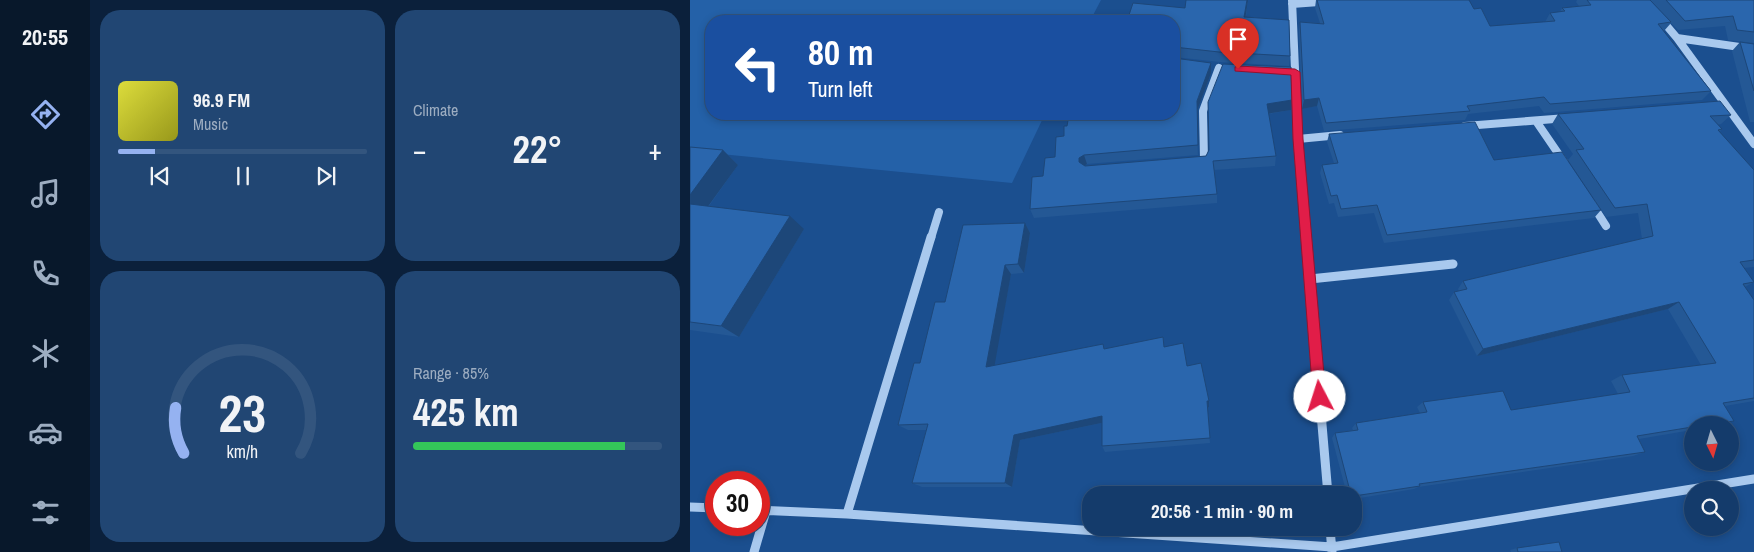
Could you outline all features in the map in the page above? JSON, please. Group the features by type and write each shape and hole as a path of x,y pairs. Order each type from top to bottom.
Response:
{"street":[{"path":"1327,486 1298,139 1292,2 1346,0"},
{"path":"1654,13 1677,38 1754,144"},
{"path":"1677,38 1754,49"},
{"path":"1210,67 1228,68"},
{"path":"1185,162 1204,160 1203,111 1219,68"},
{"path":"1286,72 1295,72"},
{"path":"1714,105 1724,104"},
{"path":"1457,127 1576,117"},
{"path":"1536,121 1569,169"},
{"path":"1298,139 1348,135"},
{"path":"1585,193 1606,226"},
{"path":"847,514 939,212"},
{"path":"1310,280 1375,271 1453,264"},
{"path":"770,510 847,514 1332,549 1754,479"},
{"path":"690,507 705,508"},
{"path":"754,552 757,536"},
{"path":"1331,536 1332,549"}],"shaded area":[{"path":"690,0 1101,0 1093,15 705,15 705,120 1042,120 1012,183 690,151"}],"building":[{"path":"1186,0 1247,0 1244,17 1289,20 1290,56 1180,48 1180,15 1129,15 1133,3 1185,8"},
{"path":"1317,0 1469,0 1474,9 1481,8 1490,26 1555,21 1550,13 1565,11 1562,8 1591,5 1587,0 1650,0 1671,22 1658,24 1711,91 1550,104 1544,97 1467,106 1470,111 1326,123 1319,98 1304,100 1300,22 1324,24"},
{"path":"1666,0 1754,0 1754,32 1737,30 1733,16 1685,21"},
{"path":"1740,42 1754,44 1754,91"},
{"path":"1180,59 1211,63 1197,101 1198,145 1084,155 1079,158 1079,162 1085,166 1206,156 1209,150 1208,102 1223,64 1291,67 1292,100 1267,104 1276,156 1213,161 1217,194 1030,209 1032,177 1043,176 1045,158 1055,157 1056,137 1064,136 1064,126 1067,126 1068,120 1180,120"},
{"path":"1720,101 1731,115 1710,116 1722,129 1718,130 1754,170 1754,260 1740,262 1754,282 1743,284 1754,300 1754,398 1723,403 1731,416 1684,416 1684,428 1637,436 1645,452 1419,484 1420,486 1362,495 1362,486 1349,486 1335,433 1358,430 1356,423 1427,412 1423,402 1503,391 1511,410 1630,392 1622,375 1716,363 1679,302 1483,349 1454,292 1467,289 1463,281 1653,236 1647,204 1615,208 1576,150 1584,149 1558,114"},
{"path":"1475,122 1494,160 1562,152 1601,210 1387,235 1377,205 1341,209 1337,195 1331,196 1322,165 1338,163 1329,134"},
{"path":"690,147 723,150 690,195"},
{"path":"690,204 790,216 721,326 690,322"},
{"path":"1025,223 1018,264 1005,265 986,367 1103,344 1104,349 1163,337 1164,347 1183,343 1187,366 1201,363 1209,401 1207,401 1210,438 1102,446 1102,416 1014,435 1005,483 912,483 928,424 898,425 914,363 920,363 935,302 945,302 963,225"},
{"path":"1559,542 1562,552 1518,552 1517,548"}],"route":[{"path":"1238,69 1295,72 1298,139 1320,397"}]}
